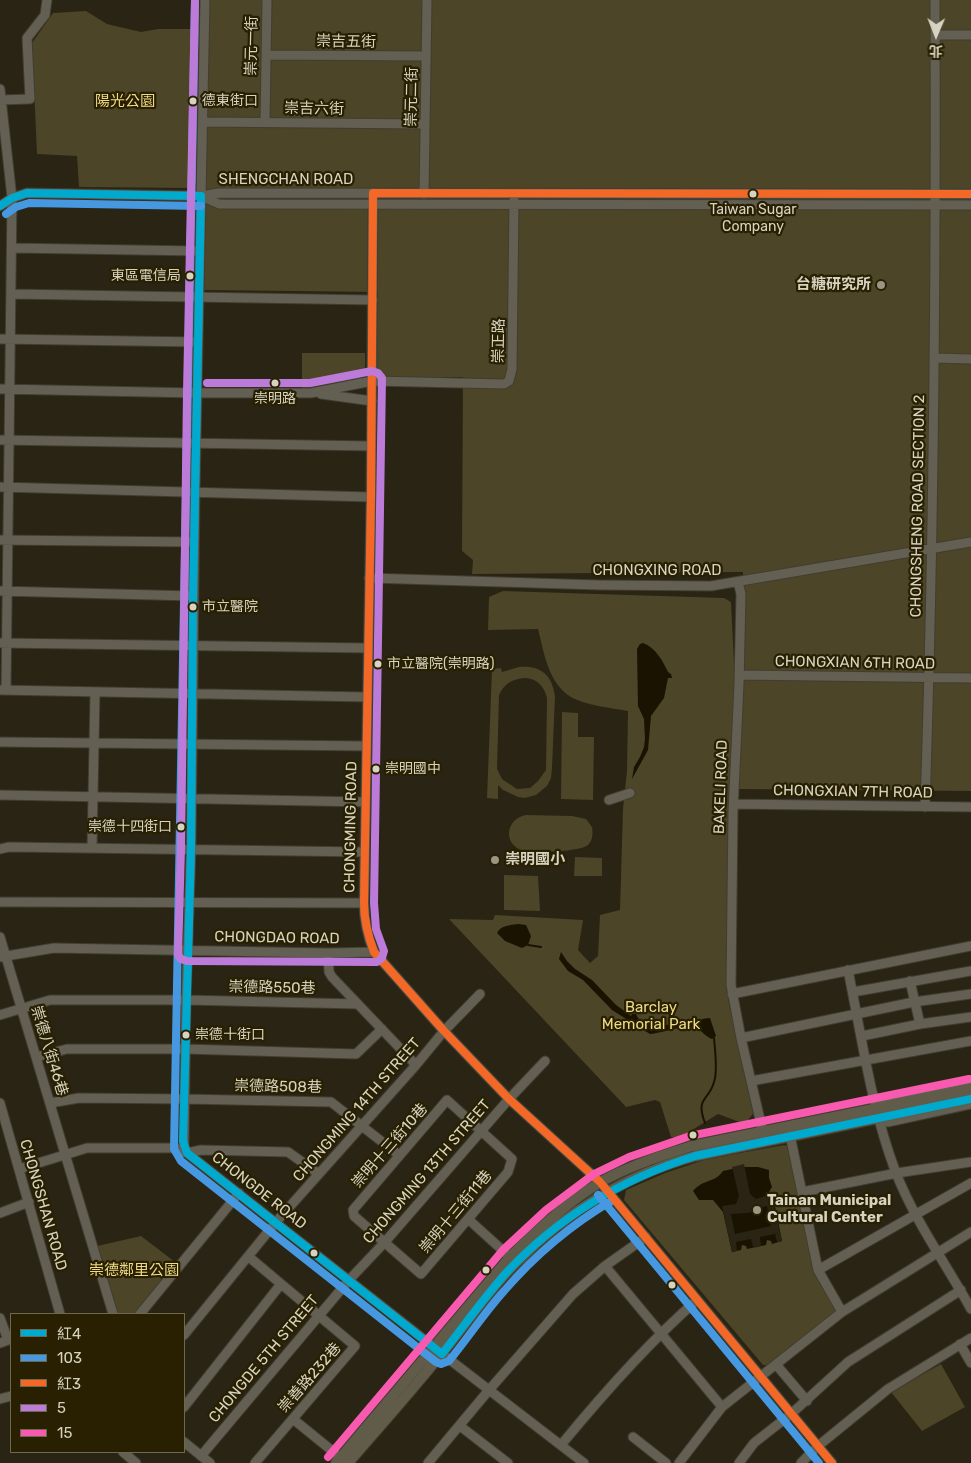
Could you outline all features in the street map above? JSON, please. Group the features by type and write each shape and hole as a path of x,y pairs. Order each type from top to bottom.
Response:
{"main road":[{"path":"438,1350 510,1257 539,1228 600,1182 670,1152 692,1146 764,1136 791,1136 877,1113 920,1104 971,1089"},
{"path":"920,1104 971,1100"},
{"path":"342,1461 516,1262 548,1234 594,1199 675,1161 764,1136 788,1125 877,1113"}],"street":[{"path":"1,100 30,99 27,38 45,15 47,0"},
{"path":"188,1153 183,1141 191,849 192,646 205,0"},
{"name":"崇元一街","path":"265,122 267,0"},
{"name":"崇元二街","path":"424,194 427,0"},
{"name":"CHONGSHENG ROAD SECTION 2","path":"925,807 934,358 936,0"},
{"path":"936,35 971,35"},
{"name":"崇吉五街","path":"266,54 426,56"},
{"path":"0,89 12,198 10,488 4,540 3,690 367,697"},
{"name":"崇吉六街","path":"203,122 425,124"},
{"name":"SHENGCHAN ROAD","path":"0,206 12,198 27,193 201,196 219,193 971,194"},
{"name":"CHONGMING ROAD","path":"374,193 371,497 364,852 366,930 374,952 444,1031 509,1099 600,1182 832,1463"},
{"name":"崇正路","path":"372,381 499,384 509,381 512,369 513,194"},
{"name":"SHENGCHAN ROAD","path":"201,196 219,204 971,204"},
{"path":"12,248 199,251"},
{"path":"12,294 373,300"},
{"path":"0,339 198,342"},
{"path":"934,358 971,359"},
{"path":"311,393 372,381"},
{"path":"0,389 311,393 372,401"},
{"path":"0,440 371,446"},
{"path":"0,487 371,497"},
{"path":"4,540 194,542"},
{"name":"CHONGXING ROAD","path":"369,578 711,586 971,542"},
{"name":"BAKELI ROAD","path":"738,582 741,594 740,675 734,804 732,994 764,1136"},
{"path":"4,591 193,596"},
{"path":"4,644 367,648"},
{"name":"CHONGXIAN 6TH ROAD","path":"740,675 971,678"},
{"path":"92,848 94,692"},
{"path":"0,742 366,746"},
{"path":"609,800 630,793"},
{"path":"0,795 366,802"},
{"name":"CHONGXIAN 7TH ROAD","path":"734,804 971,807"},
{"path":"0,849 9,847 364,852"},
{"path":"0,902 364,903"},
{"name":"崇德八街46巷","path":"0,936 3,957 22,1009 113,1313"},
{"path":"732,994 971,946"},
{"name":"CHONGDAO ROAD","path":"3,957 54,948 328,953 374,952"},
{"path":"328,953 330,975 416,1065"},
{"path":"848,970 877,1113 897,1173 915,1215 971,1309"},
{"path":"852,992 971,971"},
{"path":"910,981 920,1024"},
{"name":"CHONGMING 14TH STREET","path":"185,1334 276,1222 444,1031 480,994"},
{"path":"741,1038 914,1002 971,994"},
{"name":"崇德路550巷","path":"0,1015 50,1000 186,1000 358,1004"},
{"path":"862,1036 920,1024 971,1017"},
{"path":"36,1057 67,1049 185,1049 356,1054 382,1029"},
{"path":"751,1081 971,1041"},
{"name":"CHONGMING 13TH STREET","path":"349,1280 545,1061"},
{"path":"877,1113 883,1102 971,1084"},
{"name":"崇德路508巷","path":"50,1103 79,1098 184,1098 331,1102 399,1155"},
{"name":"崇明十三街10巷","path":"384,1243 354,1216 353,1210 447,1100 482,1131"},
{"name":"CHONGSHAN ROAD","path":"0,1103 60,1313"},
{"path":"877,1113 888,1122 971,1104"},
{"path":"788,1125 818,1270 842,1312"},
{"name":"崇明十三街11巷","path":"384,1243 421,1274 508,1172 512,1159 482,1131"},
{"path":"19,1169 87,1148 175,1148 188,1153 201,1150 288,1152 319,1174"},
{"name":"CHONGDE ROAD","path":"188,1153 584,1463"},
{"path":"802,1192 897,1173 971,1162"},
{"path":"818,1270 971,1183"},
{"path":"141,1313 239,1193"},
{"path":"0,1213 29,1202"},
{"path":"468,1219 510,1257"},
{"path":"679,1463 722,1407 842,1312 938,1252 970,1235"},
{"path":"432,1462 489,1390 573,1294 605,1266 646,1236"},
{"path":"249,1257 318,1316"},
{"path":"605,1266 722,1407"},
{"name":"CHONGDE 5TH STREET","path":"201,1456 349,1280"},
{"path":"185,1405 282,1284"},
{"path":"739,1463 754,1443 807,1401 848,1362 961,1290"},
{"path":"561,1445 594,1405 660,1333 697,1300"},
{"name":"崇善路232巷","path":"255,1463 355,1346 318,1316"},
{"path":"0,1318 8,1340 0,1343"},
{"path":"801,1463 818,1446 888,1389 971,1338"},
{"path":"960,1344 971,1363"},
{"path":"778,1364 779,1368 807,1401"},
{"path":"293,1419 342,1461"},
{"path":"460,1426 508,1463"},
{"path":"633,1437 666,1463"},
{"path":"185,1443 210,1463"},
{"path":"124,1453 136,1463"}],"green space":[{"path":"207,0 971,0 971,791 739,789 743,684 743,572 472,574 473,560 462,551 463,377 375,377 378,292 204,290"},
{"name":"陽光公園","path":"86,11 107,24 141,32 158,29 200,29 197,183 188,188 79,187 77,156 37,154 32,43 53,13"},
{"path":"302,353 365,353 364,372 357,380 302,389"},
{"name":"Barclay Memorial Park","path":"503,591 724,598 731,602 735,684 730,806 728,999 755,1111 745,1124 718,1114 681,1137 671,1137 660,1102 655,1100 626,1107 449,919 493,920 495,915 583,920 578,950 590,963 598,956 600,915 620,910 628,711 583,702 563,691 557,684 548,666 538,629 488,630 489,597"},
{"path":"519,667 539,670 548,677 555,696 551,778 547,786 536,795 525,798 503,790 498,785 498,799 487,798 492,669 501,668 502,672","holes":["529,678 539,684 547,698 546,770 530,788 517,789 502,779 497,769 499,695 512,681"]},
{"path":"562,712 578,713 578,737 594,737 593,800 561,799"},
{"path":"526,815 572,816 586,819 592,827 592,839 588,845 565,851 524,851 519,849 510,840 509,830 515,820"},
{"path":"575,857 602,858 602,876 574,876"},
{"path":"504,875 538,876 540,911 504,910"},
{"path":"784,1145 788,1146 817,1274 836,1311 770,1365 763,1365 624,1200 626,1190 665,1173 707,1159"},
{"name":"崇德鄰里公園","path":"141,1236 179,1265 140,1313 113,1313 93,1247"},
{"path":"941,1364 965,1407 922,1431 891,1392"}],"shaded area":[{"path":"643,643 658,655 672,678 668,678 664,698 651,716 648,750 632,779 634,767 644,747 645,739 644,719 638,706 637,649"},
{"path":"518,924 526,925 531,936 528,945 522,948 505,941 497,933 503,927"},
{"path":"561,952 575,969 592,980 616,1005 631,1016 636,1014 639,1020 655,1026 687,1024 710,1018 716,1036 712,1039 698,1029 691,1027 650,1034 612,1010 583,980 568,971 559,959"},
{"path":"741,1167 758,1167 769,1170 772,1187 769,1192 774,1201 782,1241 772,1244 771,1241 767,1240 766,1245 747,1249 746,1246 742,1245 741,1250 732,1252 723,1212 713,1200 699,1200 693,1191 701,1184 716,1178 723,1171"}],"pier":[{"path":"744,1164 750,1194 756,1199 771,1194 782,1241 777,1242 775,1234 760,1237 761,1246 753,1247 751,1239 736,1242 737,1251 732,1252 722,1206 736,1204 739,1196 732,1167","holes":["767,1206 771,1226 735,1234 731,1214 752,1212 754,1209"]}],"waterway":[{"path":"528,945 541,947"},
{"path":"705,1123 701,1108 712,1088 716,1072 714,1038"}],"transit line":[{"name":"103","path":"195,0 174,1149 181,1161 436,1362 441,1364 449,1361 497,1299 528,1265 569,1230 613,1200"},
{"name":"5","path":"187,392 195,0"},
{"name":"紅4","path":"0,206 12,198 27,193 201,196"},
{"name":"紅3","path":"832,1463 600,1182 509,1099 444,1031 374,952 367,928 364,903 371,497 373,193 971,194"},
{"name":"紅4","path":"201,196 193,596 191,849 183,1141 187,1153 442,1354 481,1303 526,1253 569,1217 617,1188 668,1165 695,1156 971,1099"},
{"name":"103","path":"6,214 16,207 29,203 201,206"},
{"name":"5","path":"187,393 178,955 181,959 187,961 377,962 382,958 384,951 376,929 374,903 382,378 378,373 372,371 310,383 207,383"},
{"name":"15","path":"328,1457 503,1250 546,1210 594,1174 629,1157 690,1136 969,1079"},
{"name":"103","path":"598,1195 819,1463"}],"place":[{"name":"德東街口","path":"193,101"},
{"name":"Taiwan Sugar Company","path":"753,194"},
{"name":"東區電信局","path":"190,276"},
{"name":"台糖研究所","path":"881,285"},
{"name":"崇明路","path":"275,383"},
{"name":"市立醫院","path":"193,607"},
{"name":"市立醫院(崇明路)","path":"378,664"},
{"name":"崇明國中","path":"376,769"},
{"name":"崇德十四街口","path":"181,827"},
{"name":"崇明國小","path":"495,860"},
{"name":"崇德十街口","path":"186,1035"},
{"name":"Tainan Municipal Cultural Center","path":"757,1210"}]}
